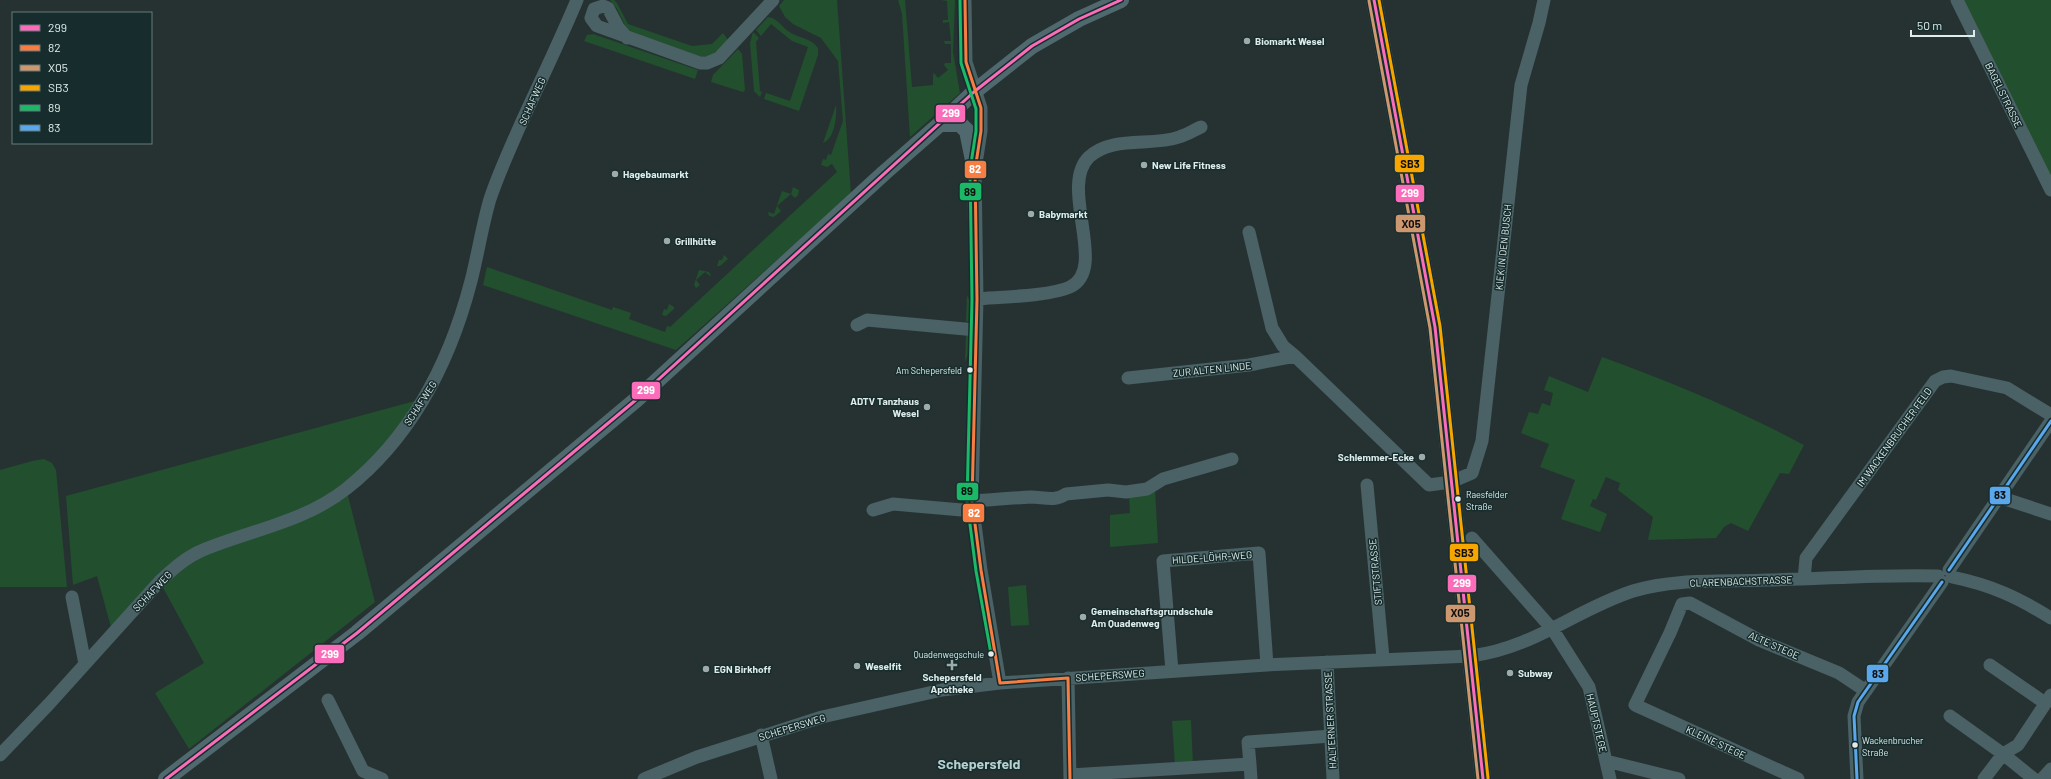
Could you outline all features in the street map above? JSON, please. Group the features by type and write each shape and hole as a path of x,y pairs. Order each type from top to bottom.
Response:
{"main road":[{"path":"166,779 357,633 637,398 975,91 1032,46 1079,19 1121,0"},
{"path":"1374,0 1435,327 1483,779"},
{"path":"940,124 960,124 967,131 975,170"}],"street":[{"name":"SCHAFWEG","path":"0,755 86,664 160,581 177,565 202,550 312,511 345,490 370,467 421,406 439,374 458,325 471,282 490,199 505,159 577,0"},
{"path":"627,38 700,63 707,63 719,58 774,0"},
{"path":"965,0 966,62 981,108 981,131 975,170 978,299 972,506 1000,683"},
{"name":"KIEK IN DEN BUSCH","path":"1452,482 1472,473 1482,441 1521,85 1540,23 1544,0"},
{"name":"BAGELSTRASSE","path":"1957,0 2051,190"},
{"path":"978,299 1055,292 1069,288 1078,283 1083,275 1085,260 1078,185 1081,170 1089,158 1100,150 1121,144 1179,138 1201,127"},
{"path":"1249,232 1272,328 1283,346 1429,485 1452,482"},
{"path":"857,325 867,320 976,330"},
{"name":"ZUR ALTEN LINDE","path":"1128,378 1249,365 1295,356"},
{"name":"IM WACKENBRUCHER FELD","path":"1804,579 1806,558 1935,381 1943,377 1952,376 2007,388 2051,415"},
{"path":"1856,779 1854,716 1858,702 2051,421"},
{"path":"872,510 893,504 972,506 1034,497 1044,499 1061,497 1066,494 1108,490 1126,492 1147,488 1163,479 1232,458"},
{"name":"STIFTSTRASSE","path":"1368,485 1383,658"},
{"path":"1999,497 2051,514"},
{"path":"1472,538 1553,630"},
{"name":"HILDE-LÖHR-WEG","path":"1172,671 1163,561 1259,553 1267,665"},
{"name":"CLARENBACHSTRASSE","path":"1471,656 1492,653 1515,646 1553,630 1609,600 1634,591 1657,586 1692,583 1888,576 1945,576 1994,588 2012,595 2051,618"},
{"path":"72,597 86,664"},
{"name":"ALTE STEGE","path":"1635,705 1670,633 1682,604 1690,603 1759,640 1839,673 1866,691"},
{"name":"HAUPTSTEGE","path":"1553,630 1589,687 1610,779"},
{"name":"SCHEPERSWEG","path":"644,779 697,757 761,735 822,717 942,690 1000,683 1172,671 1383,658 1471,656"},
{"name":"HALTERNER STRASSE","path":"1327,662 1333,779"},
{"path":"1984,779 2003,754 2018,745 2048,699 1990,665"},
{"path":"1068,678 1070,777 1250,764"},
{"path":"328,700 363,771 382,779"},
{"name":"KLEINE STEGE","path":"1635,705 1798,779"},
{"path":"1950,716 2003,754 2034,779"},
{"path":"761,735 771,779"},
{"path":"1251,779 1248,742 1331,736"},
{"path":"1606,761 1679,779"},
{"path":"2042,779 2051,769"}],"green space":[{"path":"610,0 614,0 617,3 628,24 692,46 712,44 723,33 729,41 711,56 697,57 628,31 617,9"},
{"path":"784,0 837,0 851,194 676,350 483,285 487,267 612,310 613,307 631,313 629,319 665,332 667,326 670,327 837,172 832,164 827,167 821,165 823,159 826,160 828,154 831,155 843,121 838,61 821,38 793,24 785,17 779,6"},
{"path":"898,0 905,0 912,87 933,85 934,73 938,78 948,70 944,65 945,63 951,63 951,44 945,44 944,41 951,41 949,22 943,23 943,20 948,20 947,1 941,0 955,0 953,52 960,93 910,137 902,14"},
{"path":"1962,0 2051,0 2051,182"},
{"path":"768,17 775,19 788,31 806,39 818,48 818,55 799,111 764,99 766,93 790,101 808,47 792,41 771,24 761,36 756,30"},
{"path":"753,32 759,38 756,42 760,91 762,92 760,97 754,91 750,43"},
{"path":"593,34 698,70 695,79 584,41 587,35"},
{"path":"738,49 742,54 745,90 743,92 711,82 713,75"},
{"path":"836,105 833,132 827,141 823,143"},
{"path":"968,186 971,196 968,198 970,235 972,240 969,241 966,187"},
{"path":"793,187 799,190 798,195 795,198 791,194"},
{"path":"782,191 791,194 777,206 781,211 774,217 769,216 768,212 774,214"},
{"path":"724,255 728,259 720,266 717,266 719,260 722,260"},
{"path":"699,270 709,272 711,275 710,276 705,272 696,280 700,285 696,288 694,285"},
{"path":"967,295 970,302 970,320 966,322"},
{"path":"669,304 674,307 674,309 666,316 662,315 664,309 667,310"},
{"path":"966,334 969,337 968,354 965,362"},
{"path":"1602,357 1654,376 1704,397 1755,420 1804,445 1789,474 1780,473 1748,531 1731,523 1724,527 1716,538 1648,540 1653,517 1618,490 1620,483 1606,477 1596,500 1593,499 1590,506 1607,514 1600,532 1561,519 1575,480 1540,467 1549,444 1521,433 1529,412 1538,414 1542,403 1550,406 1553,393 1544,390 1549,376 1588,392"},
{"path":"422,399 412,414 344,488 310,508 201,548 112,631 97,576 73,585 66,496"},
{"path":"44,459 52,463 56,470 67,587 0,587 0,470"},
{"path":"1155,490 1158,543 1110,547 1110,515 1130,513 1129,496"},
{"path":"347,492 375,602 189,749 155,693 204,663 161,584 180,567"},
{"path":"1026,585 1029,625 1011,626 1008,587"},
{"path":"1191,720 1193,765 1175,766 1172,721"}],"transit line":[{"name":"89","path":"960,0 961,63 976,109 976,131 970,170 972,299 967,501 976,571 991,654"},
{"name":"82","path":"965,0 966,62 981,108 981,131 975,170 977,299 972,501 981,570 1000,683"},
{"name":"299","path":"166,779 357,633 637,399 975,91 1032,46 1079,19 1121,0"},
{"name":"299","path":"1374,0 1435,327 1483,779"},
{"name":"SB3","path":"1379,0 1440,326 1488,778"},
{"name":"X05","path":"1369,1 1430,328 1478,779"},
{"name":"83","path":"1949,570 2051,421"},
{"name":"83","path":"1857,779 1854,716 1858,702 1942,582"},
{"name":"82","path":"1068,678 1070,779"},
{"name":"82","path":"1000,683 1068,678"}],"place":[{"name":"Biomarkt Wesel","path":"1247,41"},
{"name":"New Life Fitness","path":"1144,165"},
{"name":"Hagebaumarkt","path":"615,174"},
{"name":"Babymarkt","path":"1031,214"},
{"name":"Grillhütte","path":"667,241"},
{"name":"Am Schepersfeld","path":"970,370"},
{"name":"ADTV Tanzhaus Wesel","path":"927,407"},
{"name":"Schlemmer-Ecke","path":"1422,457"},
{"name":"Raesfelder Straße","path":"1458,499"},
{"name":"Gemeinschaftsgrundschule Am Quadenweg","path":"1083,617"},
{"name":"Quadenwegschule","path":"991,654"},
{"name":"Schepersfeld Apotheke","path":"952,665"},
{"name":"Weselfit","path":"857,666"},
{"name":"EGN Birkhoff","path":"706,669"},
{"name":"Subway","path":"1510,673"},
{"name":"Wackenbrucher Straße","path":"1855,745"}],"district":[{"name":"Schepersfeld","path":"979,763"}]}
